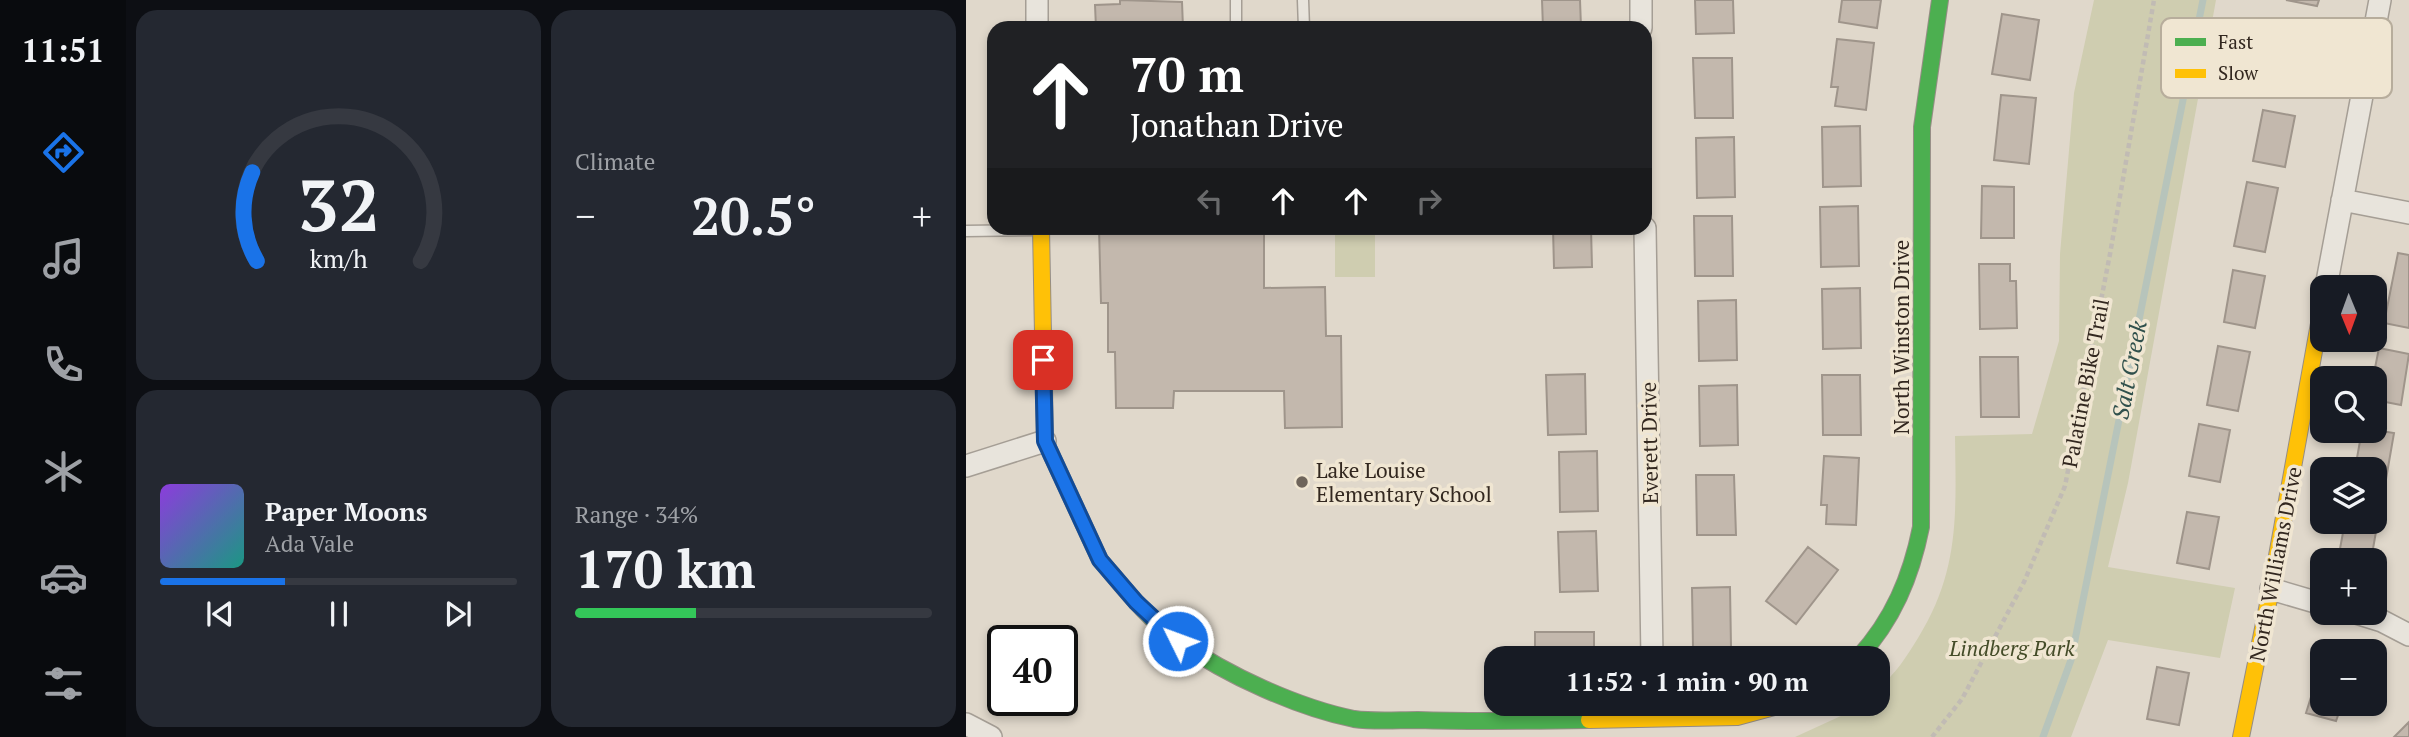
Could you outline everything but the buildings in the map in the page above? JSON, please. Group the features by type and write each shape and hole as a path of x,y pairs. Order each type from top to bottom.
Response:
{"street":[{"path":"1037,0 1037,21"},
{"path":"1641,0 1641,21"},
{"name":"North Winston Drive","path":"1871,646 1901,598 1917,549 1921,527 1922,127 1940,0"},
{"path":"2377,18 2380,0"},
{"path":"2328,275 2361,98"},
{"path":"2342,200 2409,214"},
{"path":"1041,235 1045,441 1100,560 1136,602 1178,641 1266,690 1356,719 1498,722 1583,716"},
{"name":"Everett Drive","path":"1645,235 1652,646"},
{"name":"North Williams Drive","path":"2241,737 2314,352"},
{"path":"966,466 1045,441"},
{"path":"2271,589 2310,600"},
{"path":"2387,624 2409,635"},
{"path":"1723,716 1741,716"},
{"path":"966,724 991,737"}],"lane":[{"path":"1236,0 1236,21"},
{"path":"1303,0 1304,21"},
{"path":"966,231 987,230"}],"path":[{"name":"Palatine Bike Trail","path":"1932,737 1962,699 2024,582 2065,486 2110,254 2154,0"}],"green space":[{"name":"Lindberg Park","path":"2094,0 2216,0 2213,18 2161,18 2161,98 2198,98 2128,483 2108,567 2235,588 2220,658 2108,640 2071,737 1795,737 1841,716 1890,716 1890,677 1905,658 1932,613 1948,565 1955,516 1955,436 2032,434 2059,341 2060,254 2074,93"},
{"path":"1335,235 1375,235 1375,277 1335,277"}],"waterway":[{"name":"Salt Creek","path":"2199,18 2203,0"},
{"name":"Salt Creek","path":"2043,737 2071,660 2183,98"}],"traffic: fast":[{"path":"1868,646 1899,597 1912,563 1921,527 1922,127 1940,0"},
{"path":"1112,574 1152,619 1198,654 1264,689 1310,707 1354,719 1378,721 1589,720"}],"traffic: slow":[{"path":"1041,235 1045,441 1100,560 1112,574"},
{"path":"2241,737 2314,352"},
{"path":"1589,720 1741,716"}],"place":[{"name":"Lake Louise Elementary School","path":"1302,482"}],"route":[{"path":"1043,360 1045,441 1100,560 1136,602 1178,641"}]}
